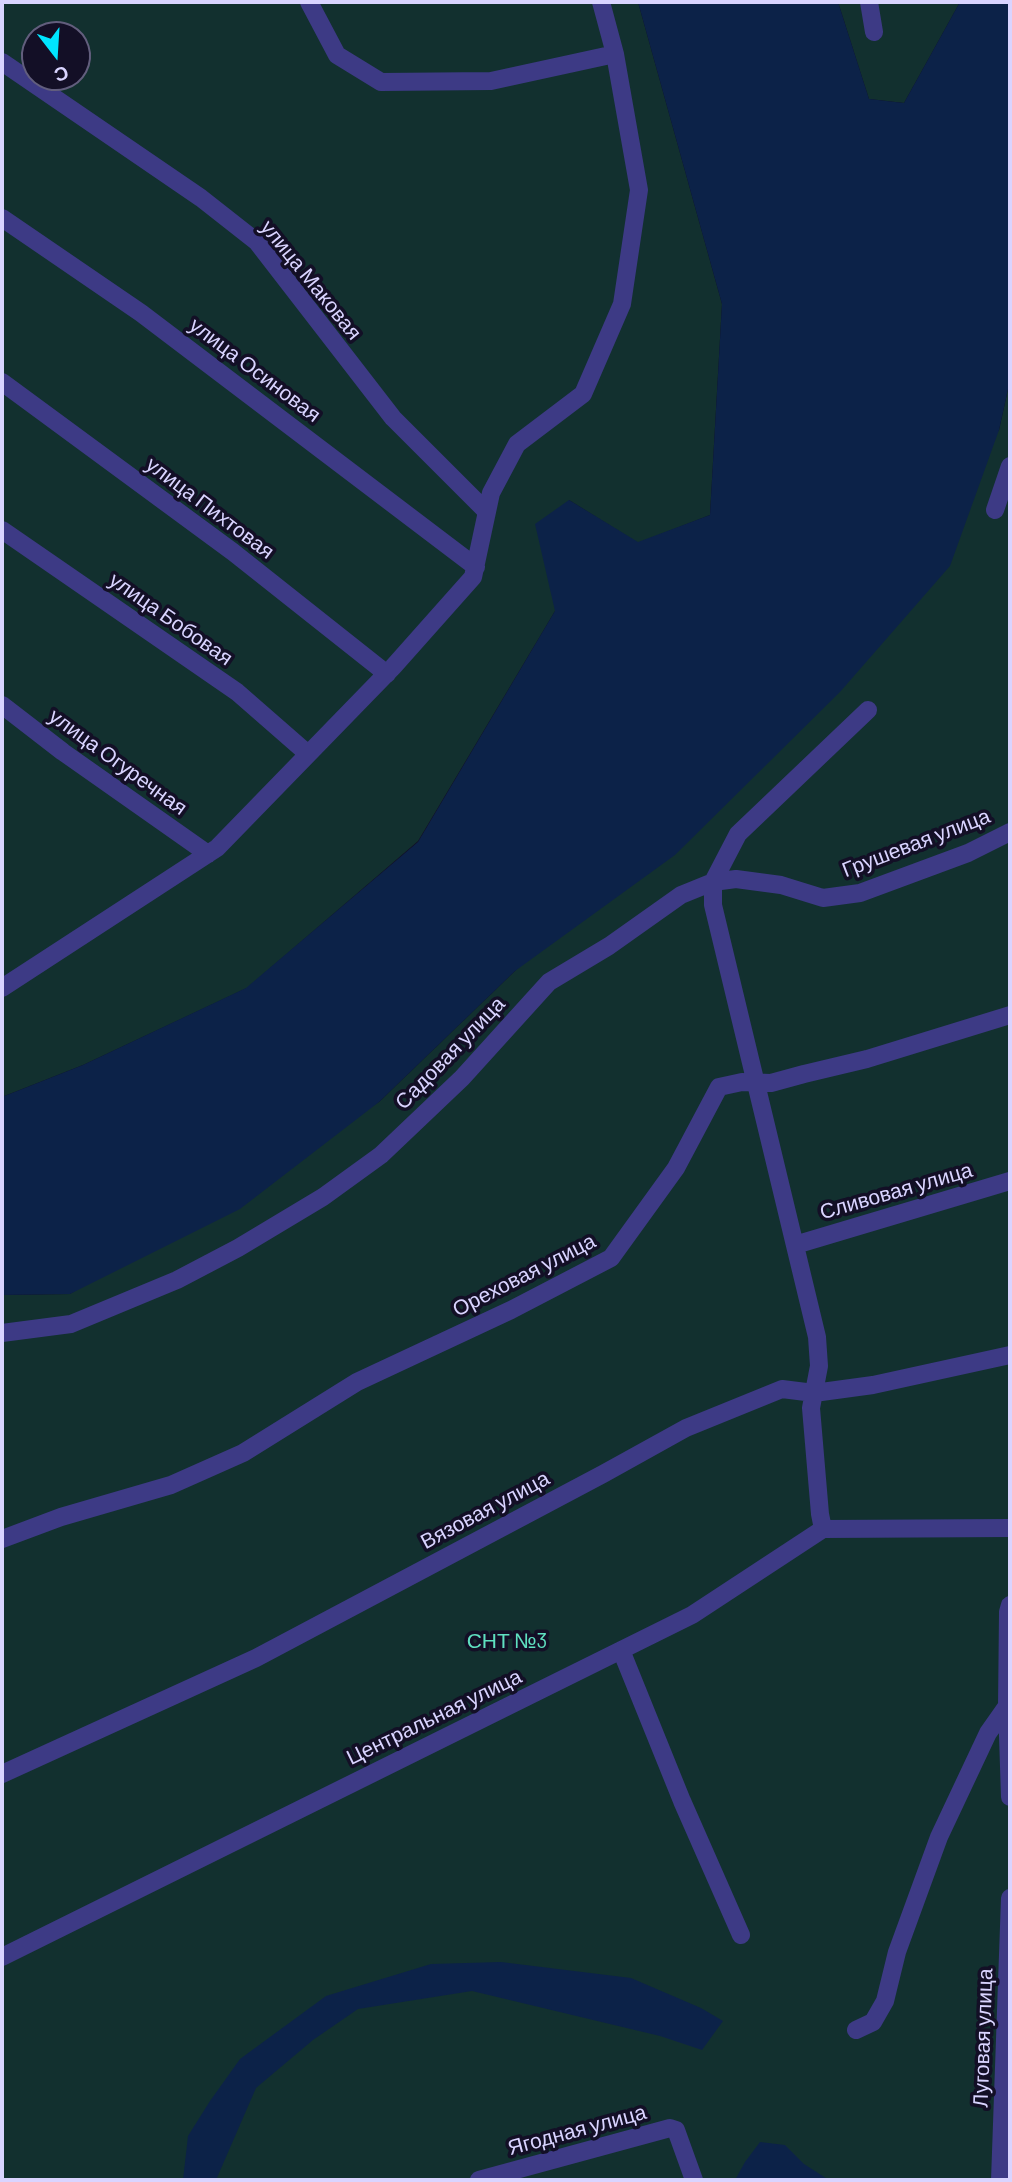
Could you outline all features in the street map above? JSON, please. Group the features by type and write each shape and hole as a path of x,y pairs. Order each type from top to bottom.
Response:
{"street":[{"path":"309,2 337,55 381,82 491,81 615,54"},
{"path":"5,981 217,848 387,674 473,577 491,493 517,444 583,394 622,304 639,190 615,54 601,2"},
{"path":"869,2 874,32"},
{"name":"улица Маковая","path":"2,62 201,198 257,242 393,418 487,512"},
{"name":"улица Осиновая","path":"2,218 141,313 476,567"},
{"name":"улица Пихтовая","path":"2,382 233,552 387,674"},
{"path":"995,510 1010,467"},
{"name":"улица Бобовая","path":"2,530 237,692 308,754"},
{"name":"улица Огуречная","path":"2,705 62,752 208,854"},
{"path":"868,710 738,834 713,882 713,905 817,1337 819,1366 811,1408 823,1529 1010,1528"},
{"name":"Грушевая улица","path":"713,882 736,878 781,886 823,898 860,893 968,853 1010,832"},
{"name":"Садовая улица","path":"2,1333 71,1324 177,1280 238,1248 323,1197 381,1156 462,1078 549,982 609,946 681,895 713,882"},
{"name":"Ореховая улица","path":"2,1539 61,1517 171,1485 243,1453 357,1382 512,1310 611,1258 676,1168 719,1087 742,1082 771,1083 867,1059 1010,1015"},
{"name":"Сливовая улица","path":"795,1245 1010,1181"},
{"name":"Вязовая улица","path":"2,1774 256,1658 686,1428 782,1389 814,1393 873,1385 1010,1355"},
{"name":"Центральная улица","path":"2,1957 692,1615 823,1529"},
{"path":"1010,1605 1007,1706 1010,1797"},
{"path":"621,1650 682,1801 741,1935"},
{"path":"856,2030 873,2022 885,2001 897,1952 939,1837 988,1733 1007,1706"},
{"name":"Луговая улица","path":"1000,2180 1010,1898"},
{"name":"Ягодная улица","path":"479,2180 670,2128 676,2130 694,2180"}],"green space":[{"path":"2,2 638,2 722,304 710,515 638,543 569,500 555,611 418,841 247,988 83,1065 2,1097"},
{"path":"838,2 960,2 904,103 869,99"},
{"name":"СНТ №3","path":"1010,380 1010,2180 2,2180 2,1295 70,1294 379,1102 515,971 999,430"}],"water":[{"path":"638,2 838,2 869,99 904,103 960,2 1010,2 1010,380 999,430 950,566 840,692 675,855 515,971 379,1102 240,1209 70,1294 2,1295 2,1097 83,1065 246,988 418,842 555,611 535,524 569,500 638,542 710,515 722,304"},
{"path":"501,1962 631,1978 701,2008 723,2021 702,2050 660,2036 472,1991 358,2009 313,2040 256,2088 216,2180 183,2180 188,2136 240,2059 326,1996 431,1964"},
{"path":"760,2142 785,2145 804,2164 829,2180 735,2180"}]}
